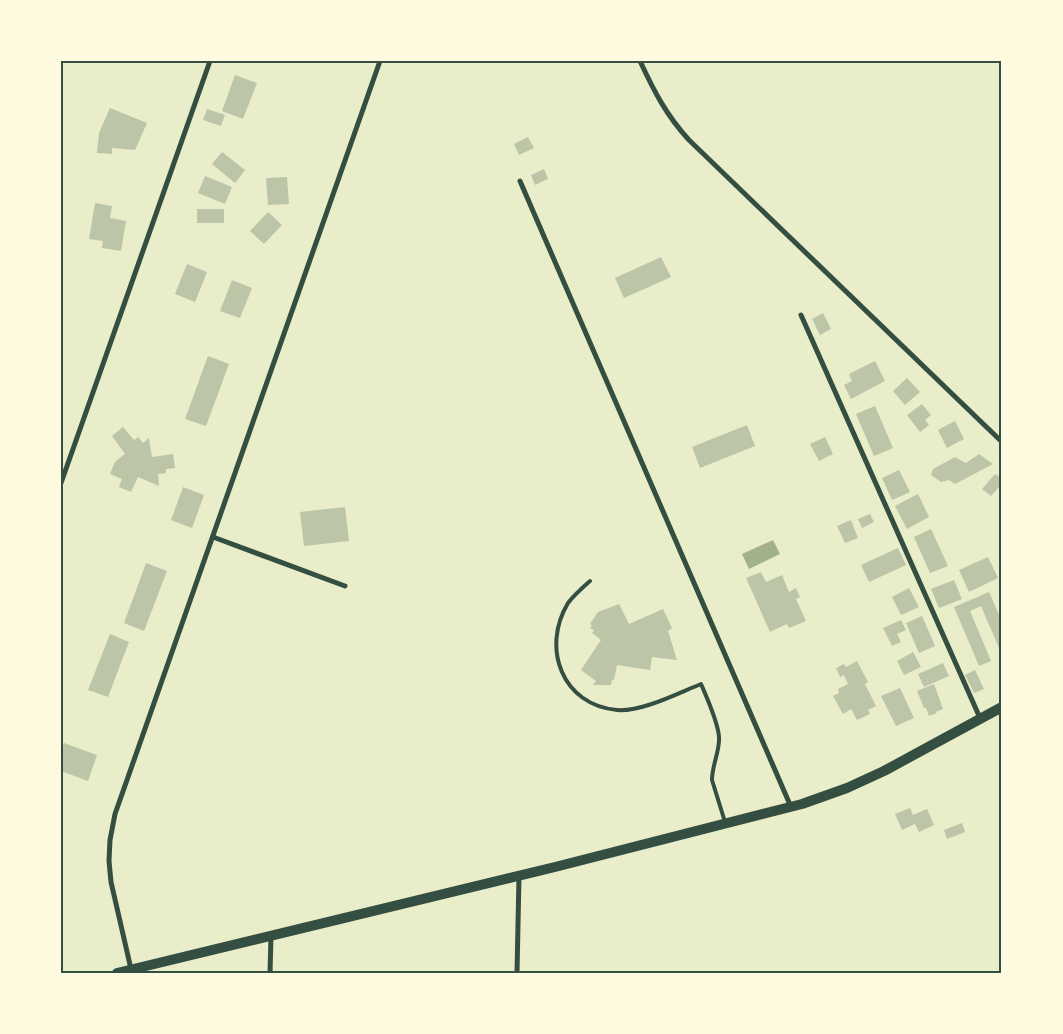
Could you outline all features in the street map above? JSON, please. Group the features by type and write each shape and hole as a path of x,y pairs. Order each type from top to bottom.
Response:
{"main road":[{"path":"117,973 792,808 834,794 871,777 1002,707"}],"street":[{"path":"61,483 210,61"},
{"path":"131,970 108,861 115,814 380,61"},
{"path":"640,61 664,109 689,140 1002,442"},
{"path":"520,180 792,808"},
{"path":"800,316 980,718"},
{"path":"213,538 345,586"},
{"path":"517,973 519,876"},
{"path":"270,936 270,973"}],"lane":[{"path":"590,581 569,602 557,632 558,662 562,674 578,695 591,703 618,710 650,704 701,684 719,737 712,780 726,824"}],"shaded area":[{"path":"773,540 780,554 749,569 742,554"}],"building":[{"path":"235,75 257,83 243,119 222,111"},
{"path":"110,108 147,123 135,150 112,148 112,154 97,153 99,133"},
{"path":"207,109 225,115 221,126 203,120"},
{"path":"528,137 534,148 519,155 514,144"},
{"path":"222,152 245,170 235,183 212,164"},
{"path":"544,169 548,179 535,185 531,175"},
{"path":"205,176 232,187 225,204 198,193"},
{"path":"287,177 289,204 268,205 266,178"},
{"path":"95,203 112,206 110,218 126,221 121,251 102,248 103,241 89,239"},
{"path":"197,209 224,209 224,223 197,223"},
{"path":"268,212 282,225 264,244 250,231"},
{"path":"661,257 671,277 624,298 615,278"},
{"path":"187,264 207,272 195,302 175,294"},
{"path":"232,280 252,288 240,318 220,311"},
{"path":"823,313 831,329 820,335 812,319"},
{"path":"208,356 229,364 206,426 185,419"},
{"path":"875,361 885,381 851,399 844,385 852,381 849,374"},
{"path":"907,378 920,392 905,405 893,391"},
{"path":"922,404 931,415 925,420 929,425 920,432 907,415"},
{"path":"875,406 893,448 874,456 856,414"},
{"path":"955,421 964,439 947,448 938,430"},
{"path":"747,425 755,446 700,468 692,447"},
{"path":"123,427 134,440 138,437 143,443 149,438 152,457 173,454 175,468 166,469 166,473 158,474 159,486 138,477 131,492 119,487 122,479 110,474 115,462 125,454 112,436"},
{"path":"825,437 833,454 819,461 810,444"},
{"path":"979,454 993,464 955,484 949,480 941,482 931,475 933,469 955,457 966,463"},
{"path":"899,470 910,492 892,500 882,478"},
{"path":"995,474 1000,477 1002,475 1002,484 991,496 982,489"},
{"path":"183,487 204,495 192,528 171,520"},
{"path":"918,494 929,517 907,529 895,506"},
{"path":"345,507 349,541 304,546 300,512"},
{"path":"870,514 874,522 862,528 858,519"},
{"path":"851,520 858,538 845,543 837,526"},
{"path":"931,529 948,566 930,573 914,537"},
{"path":"898,548 906,565 869,582 861,565"},
{"path":"988,557 998,578 969,592 959,570"},
{"path":"146,563 167,571 144,631 124,623"},
{"path":"761,572 766,582 782,575 789,592 796,588 800,597 796,599 806,621 789,628 787,624 770,632 746,578"},
{"path":"954,580 962,599 939,608 931,589"},
{"path":"909,588 919,607 901,615 892,597"},
{"path":"989,592 1002,622 1002,655 981,606 970,611 991,661 979,666 954,607"},
{"path":"619,604 629,624 663,609 672,628 668,631 677,660 652,657 650,670 617,665 611,685 593,685 596,681 581,670 601,640 592,633 594,630 590,628 592,625 590,624 598,612"},
{"path":"922,616 935,646 919,653 906,623"},
{"path":"901,620 906,630 897,634 901,642 892,646 883,628"},
{"path":"110,634 129,642 108,697 88,690"},
{"path":"913,652 921,667 904,675 897,661"},
{"path":"857,661 868,682 865,684 876,706 868,710 870,714 857,720 851,709 843,714 833,696 839,693 838,689 848,684 844,675 840,677 836,668 844,664 846,667"},
{"path":"943,663 949,676 924,687 918,674"},
{"path":"975,670 984,689 974,693 965,675"},
{"path":"934,684 943,709 929,716 917,691"},
{"path":"900,688 914,718 896,726 881,696"},
{"path":"64,743 97,755 88,781 61,771 61,752"},
{"path":"910,808 913,815 927,809 934,825 919,832 915,824 902,830 895,814"},
{"path":"962,823 965,832 947,839 944,830"}]}
